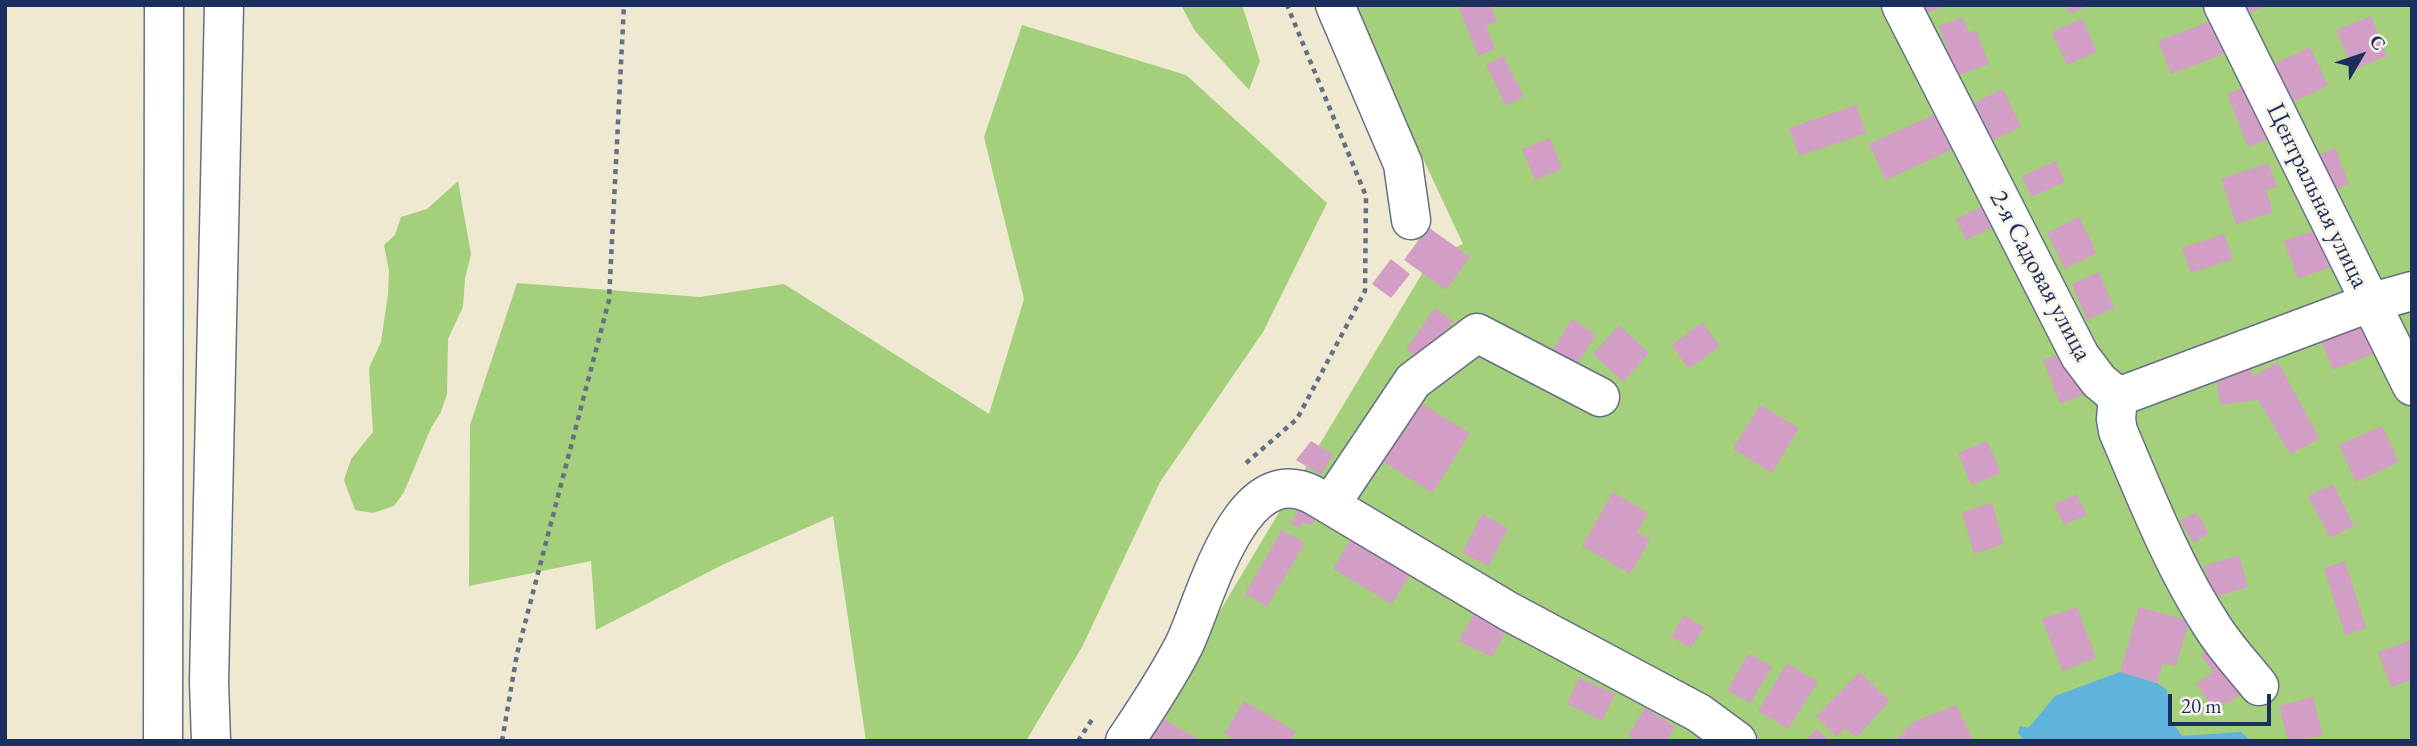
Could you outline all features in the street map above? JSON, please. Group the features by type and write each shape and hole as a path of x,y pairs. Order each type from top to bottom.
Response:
{"main road":[{"path":"163,741 164,5"},
{"path":"211,741 209,682 224,5"},
{"path":"1335,5 1403,164 1411,220"},
{"name":"2-я Садовая улица","path":"1900,5 2080,356 2099,381 2118,397"},
{"name":"Центральная улица","path":"2223,5 2412,386"},
{"path":"2259,686 2212,628 2160,530 2118,431 2118,397 2370,303 2412,291"},
{"path":"1330,505 1413,381 1477,333 1600,397"},
{"path":"1125,741 1184,644 1230,535 1244,513 1267,495 1291,490 1309,492 1508,611 1699,713 1737,741"}],"path":[{"path":"502,741 517,654 609,300 624,5"},
{"path":"1244,464 1297,419 1365,291 1366,196 1287,5"},
{"path":"1078,741 1099,708"}],"green space":[{"path":"1181,5 1242,5 1260,61 1249,90 1195,31"},
{"path":"1351,5 2412,5 2412,741 1142,741 1432,257 1463,244"},
{"path":"1022,25 1186,75 1327,203 1263,332 1160,482 1082,647 1026,741 866,741 833,516 722,565 596,630 591,561 469,586 470,425 517,283 700,297 784,284 989,414 1024,299 984,137"},
{"path":"458,181 471,254 465,279 463,307 448,339 447,394 404,492 394,506 373,513 355,510 344,480 351,459 373,432 369,368 381,342 388,294 389,271 384,245 395,235 401,217 427,209"}],"water":[{"path":"2120,672 2157,683 2167,690 2170,719 2182,736 2241,732 2251,741 2025,741 2018,733 2020,726 2028,728 2055,696"}],"building":[{"path":"1465,5 1491,5 1497,22 1486,26 1495,49 1478,56 1459,8"},
{"path":"1921,5 1948,5 1924,14"},
{"path":"2066,5 2089,5 2070,14"},
{"path":"2244,5 2267,5 2248,14"},
{"path":"2371,16 2387,56 2353,70 2336,30"},
{"path":"1963,17 1969,33 1976,30 1989,64 1957,76 1939,26"},
{"path":"2082,18 2097,52 2067,65 2052,32"},
{"path":"2216,19 2229,52 2171,74 2158,41"},
{"path":"2310,47 2328,86 2283,106 2265,68"},
{"path":"1503,56 1524,96 1506,106 1486,65"},
{"path":"2249,85 2271,138 2248,147 2227,94"},
{"path":"2003,89 2021,127 1989,142 1971,104"},
{"path":"1856,105 1866,133 1799,156 1789,128"},
{"path":"1944,110 1960,146 1886,180 1869,144"},
{"path":"1550,138 1562,169 1535,180 1522,149"},
{"path":"2335,148 2349,184 2326,193 2312,158"},
{"path":"2056,161 2065,182 2031,197 2022,176"},
{"path":"2268,163 2277,187 2266,190 2273,212 2236,224 2221,179"},
{"path":"1981,207 1991,228 1966,240 1956,219"},
{"path":"2079,217 2097,253 2065,269 2047,233"},
{"path":"1428,227 1470,257 1446,290 1404,260"},
{"path":"2316,230 2330,267 2298,279 2284,241"},
{"path":"2224,234 2233,259 2191,273 2182,248"},
{"path":"1391,259 1410,274 1391,298 1372,284"},
{"path":"2099,272 2114,308 2087,320 2072,284"},
{"path":"1435,308 1453,321 1423,363 1406,349"},
{"path":"2362,316 2377,352 2333,370 2318,334"},
{"path":"1572,319 1596,335 1575,368 1551,352"},
{"path":"1702,322 1720,346 1689,369 1672,345"},
{"path":"1619,325 1649,353 1623,382 1593,354"},
{"path":"2068,351 2085,394 2060,404 2043,360"},
{"path":"2249,358 2253,377 2278,362 2320,439 2290,454 2258,400 2221,405 2214,371"},
{"path":"1414,399 1470,433 1433,493 1377,458"},
{"path":"1760,405 1799,428 1772,473 1733,449"},
{"path":"2382,426 2399,462 2356,482 2339,445"},
{"path":"1311,441 1333,454 1321,475 1296,460"},
{"path":"1987,441 2001,473 1971,485 1958,453"},
{"path":"2333,484 2354,526 2330,538 2308,496"},
{"path":"1613,492 1648,513 1637,532 1650,540 1630,574 1582,546"},
{"path":"2076,494 2087,515 2064,525 2054,505"},
{"path":"1992,503 2004,544 1974,554 1962,512"},
{"path":"1301,504 1314,510 1310,517 1315,520 1312,525 1302,523 1299,528 1291,523"},
{"path":"2196,512 2209,533 2194,543 2180,521"},
{"path":"1482,514 1508,528 1489,566 1462,553"},
{"path":"1282,530 1305,543 1267,607 1245,594"},
{"path":"1353,535 1412,571 1392,604 1333,569"},
{"path":"2239,555 2248,587 2214,597 2204,566"},
{"path":"2345,561 2366,628 2345,635 2324,568"},
{"path":"2077,607 2096,658 2062,671 2042,619"},
{"path":"2139,607 2189,621 2176,666 2163,663 2157,683 2120,672"},
{"path":"1474,613 1506,631 1492,657 1459,641"},
{"path":"1684,615 1704,627 1691,648 1671,637"},
{"path":"2412,640 2412,680 2391,687 2378,652"},
{"path":"2219,643 2250,688 2215,711 2196,684 2213,672 2201,655"},
{"path":"1749,653 1772,667 1750,703 1727,690"},
{"path":"1787,663 1818,682 1788,729 1758,711"},
{"path":"1859,672 1890,701 1856,738 1845,728 1837,737 1816,717"},
{"path":"1579,678 1615,694 1602,721 1567,704"},
{"path":"2313,697 2323,736 2288,741 2279,706"},
{"path":"1244,701 1296,732 1290,741 1236,741 1224,734"},
{"path":"1956,705 1974,741 1895,741 1913,722"},
{"path":"1645,708 1675,726 1667,741 1636,741 1628,736"},
{"path":"1159,717 1202,741 1146,741"},
{"path":"1817,729 1830,741 1805,741"}]}
